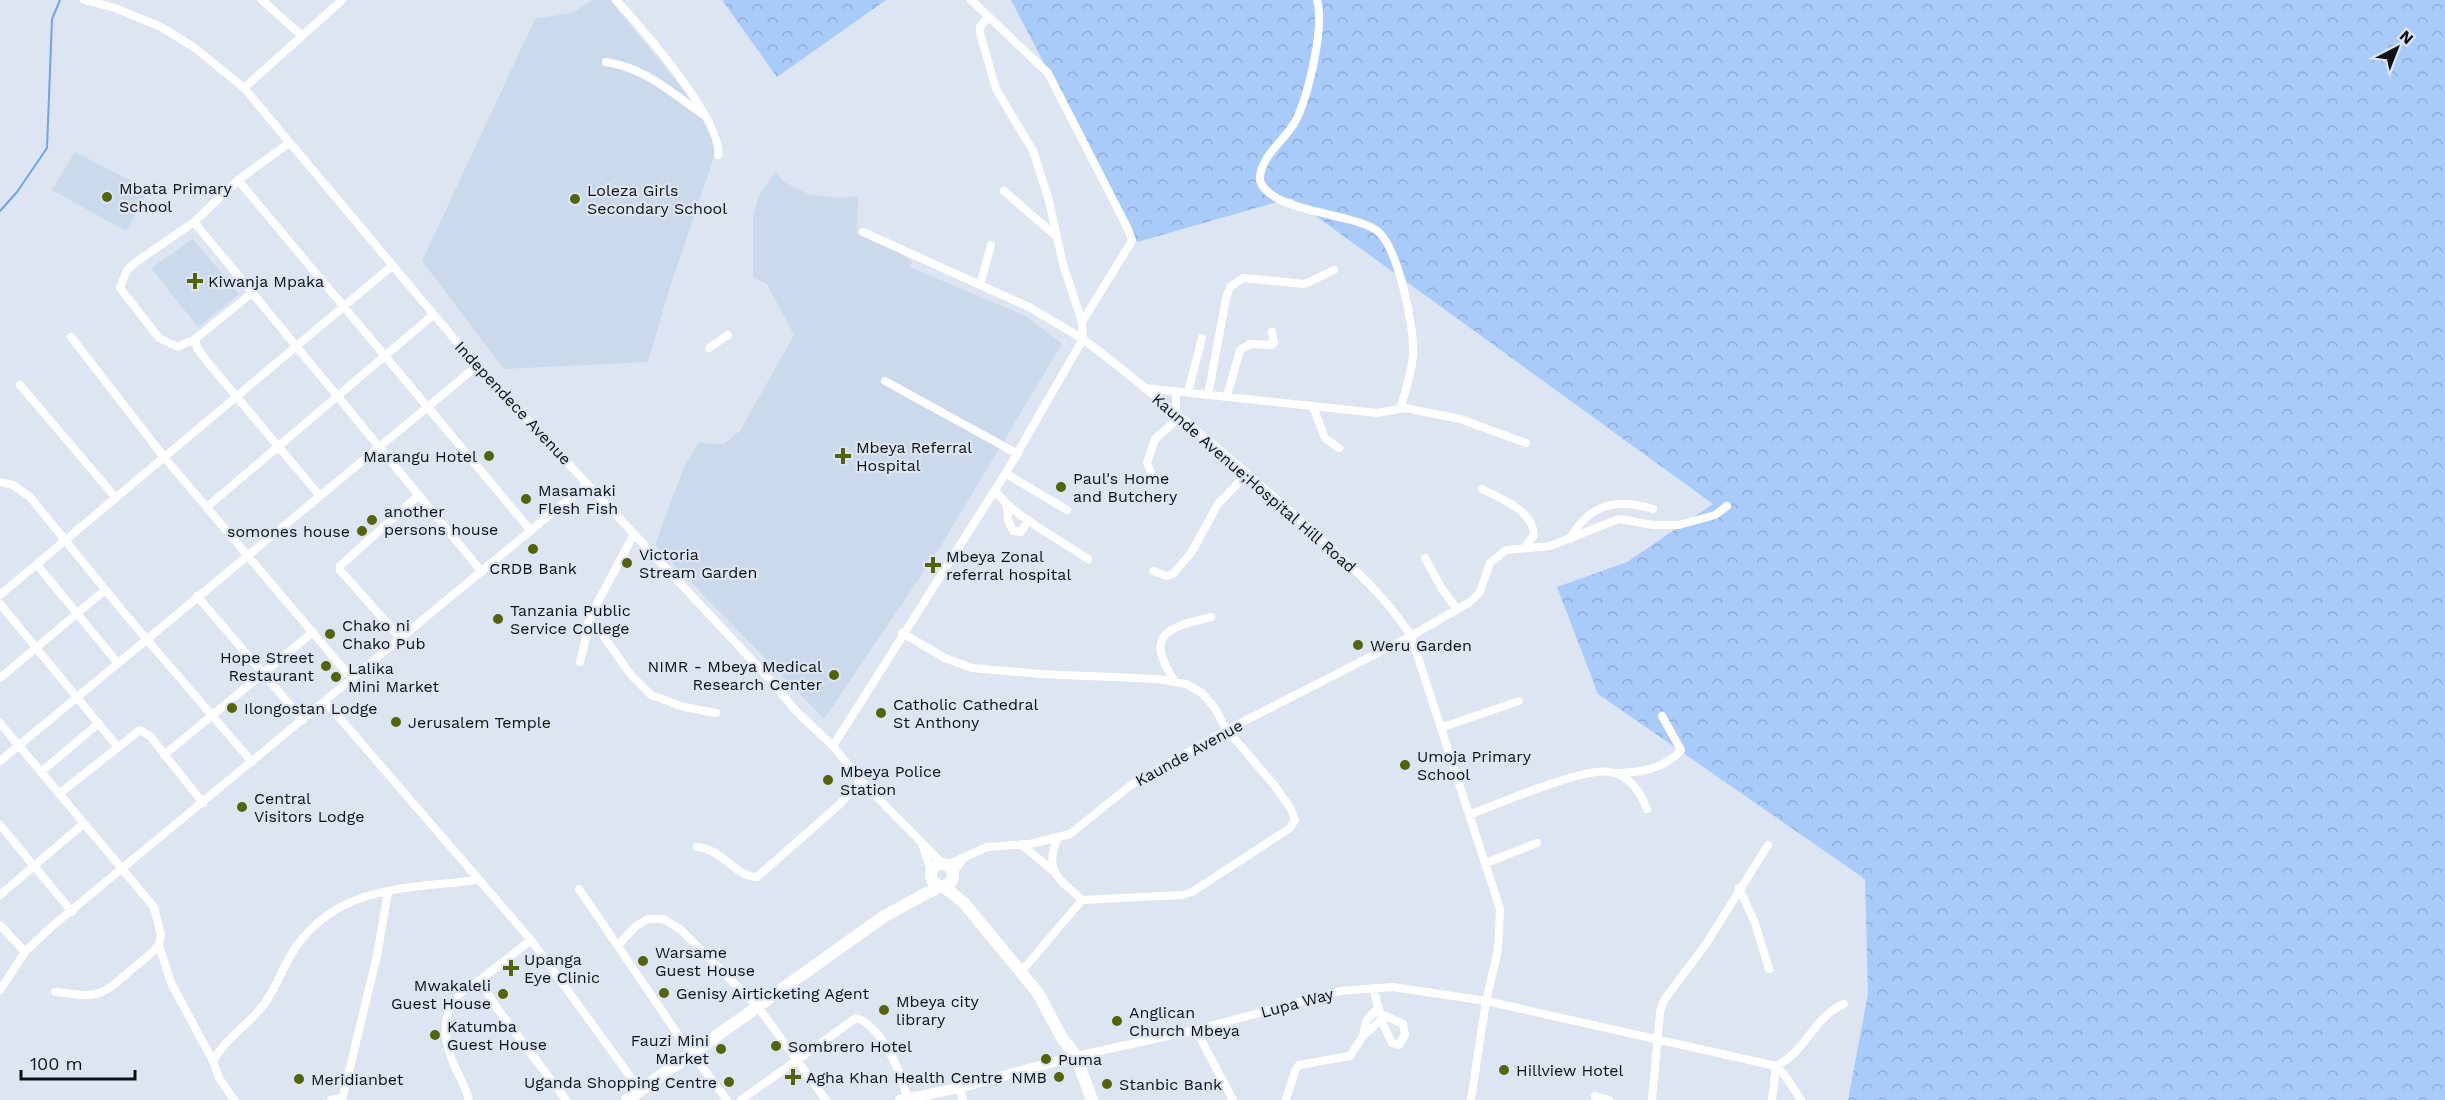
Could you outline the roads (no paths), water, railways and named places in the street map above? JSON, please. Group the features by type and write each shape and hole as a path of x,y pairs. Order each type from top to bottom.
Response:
{"main road":[{"path":"911,900 936,865 964,903 1022,971 1076,1056 1092,1100"},
{"path":"931,872 932,881 946,876"},
{"path":"627,1100 883,917 946,876"}],"street":[{"name":"Independece Avenue","path":"84,0 116,4 161,27 195,48 244,88 477,366 798,713 833,746 861,781 922,843 946,876"},
{"path":"262,0 302,35"},
{"path":"244,88 342,0"},
{"path":"616,0 672,68 706,117 718,141 718,155"},
{"path":"971,0 1053,81 1131,235 1130,244 1082,322"},
{"path":"1317,0 1320,17 1308,87 1294,124 1263,164 1260,181 1266,191 1281,199 1365,224 1382,235 1405,292 1413,340 1411,369 1400,409"},
{"path":"833,746 902,633 1018,454 1083,339 1082,322 1030,142 1001,98 989,67 980,33 980,27 988,17"},
{"path":"606,62 630,66 649,76 706,117"},
{"path":"252,293 195,339 178,347 169,345 159,338 120,288 127,270 136,262 194,222 238,180 289,143"},
{"path":"238,180 531,531"},
{"path":"1004,191 1057,237"},
{"path":"194,222 482,572"},
{"name":"Kaunde Avenue;Hospital Hill Road","path":"864,232 1029,307 1083,339 1247,474 1381,594 1411,636 1443,728 1500,909 1498,950 1486,1001 1471,1100"},
{"path":"980,285 991,245"},
{"path":"0,596 392,266"},
{"path":"1208,394 1226,299 1234,282 1243,278 1305,284 1334,270"},
{"path":"207,507 434,315"},
{"path":"1227,396 1240,350 1250,344 1272,345 1274,342 1272,332"},
{"path":"708,348 728,335"},
{"path":"71,337 164,457 352,679"},
{"path":"1188,392 1202,338"},
{"path":"195,339 196,348 320,496"},
{"path":"0,761 477,366"},
{"path":"885,381 1018,454"},
{"path":"20,385 116,498"},
{"path":"1143,388 1377,413 1400,409 1460,419 1526,443"},
{"path":"1151,472 1147,463 1155,439 1178,416 1176,391"},
{"path":"1313,407 1325,438 1339,448"},
{"path":"1007,471 1008,475 1067,510"},
{"path":"1153,571 1167,576 1173,574 1191,553 1218,504 1247,474"},
{"path":"0,482 13,485 30,496 105,591 252,762"},
{"path":"0,990 25,952 121,869 587,484"},
{"path":"1482,489 1516,508 1531,521 1534,535 1524,548"},
{"path":"995,490 1007,504 1028,520 1088,559"},
{"path":"401,639 340,570 340,566 419,495"},
{"path":"1007,504 1008,520 1013,531 1021,532 1028,520"},
{"path":"1570,539 1583,518 1604,506 1633,504 1653,509"},
{"path":"1524,548 1545,548 1619,519 1653,525 1679,525 1715,515 1727,507"},
{"path":"580,662 588,623 634,534"},
{"name":"Kaunde Avenue","path":"946,876 967,856 987,847 1021,844 1070,834 1131,785 1227,730 1411,636 1457,609 1476,596 1485,572 1499,553 1511,548 1524,548"},
{"path":"1425,558 1442,589 1457,609"},
{"path":"37,565 117,662"},
{"path":"0,678 105,591"},
{"path":"197,596 303,720"},
{"path":"0,604 117,746"},
{"path":"1174,680 1162,655 1162,638 1167,630 1211,617"},
{"path":"588,623 602,634 631,675 651,695 716,713"},
{"path":"164,755 313,632"},
{"path":"902,633 945,658 972,668 1174,680 1202,693 1214,707 1227,730 1291,809 1295,820 1290,828 1192,892 1182,895 1118,896 1082,900"},
{"path":"1443,728 1519,700"},
{"path":"325,701 531,940 640,1090"},
{"path":"1469,815 1518,795 1589,773 1647,770 1678,754 1681,750 1662,716"},
{"path":"0,723 154,908 160,926 159,945 171,983 213,1061 219,1078 234,1100"},
{"path":"41,772 99,723"},
{"path":"59,794 117,746 142,730 203,803"},
{"path":"1616,773 1633,785 1647,809"},
{"path":"697,847 720,854 740,871 757,877 840,804 861,781"},
{"path":"0,895 84,824"},
{"path":"0,825 72,912"},
{"path":"1057,838 1050,860 1057,875"},
{"path":"922,843 931,872"},
{"path":"1486,863 1537,843"},
{"path":"1021,844 1082,900"},
{"path":"1652,1100 1660,1012 1664,1000 1706,944 1768,845"},
{"path":"213,1061 224,1045 267,1000 297,946 321,918 354,898 477,879"},
{"path":"1739,888 1755,923 1769,969"},
{"path":"579,889 727,1100"},
{"path":"331,1100 342,1099 377,956 388,892"},
{"path":"1022,971 1071,917 1082,900"},
{"path":"619,945 636,926 648,919 663,919 686,934 758,1007 826,1100"},
{"path":"0,925 25,952"},
{"path":"469,1100 451,1057 447,1029 452,1000 458,993 480,980 531,940"},
{"path":"55,992 90,996 103,993 153,953 159,945"},
{"path":"480,980 496,1007 566,1100"},
{"name":"Lupa Way","path":"1076,1056 1196,1030 1340,991 1393,987 1486,1001 1776,1066"},
{"path":"1286,1100 1294,1071 1299,1065 1350,1056 1381,1013 1373,988"},
{"path":"1776,1066 1789,1058 1827,1014 1844,1004"},
{"path":"741,1100 850,1020 859,1018 886,1048 898,1069 903,1099 960,1088 1076,1056"},
{"path":"1196,1030 1233,1100"},
{"path":"1772,1100 1776,1066"},
{"path":"1776,1066 1801,1100"},
{"path":"960,1088 963,1100"},
{"path":"1595,1096 1609,1100"}],"waterway":[{"path":"0,211 17,192 47,148 52,19 60,0"}],"place":[{"name":"Mbata Primary School","path":"107,197"},
{"name":"Loleza Girls Secondary School","path":"575,199"},
{"name":"Kiwanja Mpaka","path":"195,281"},
{"name":"Marangu Hotel","path":"489,456"},
{"name":"Mbeya Referral Hospital","path":"843,456"},
{"name":"Paul's Home and Butchery","path":"1061,487"},
{"name":"Masamaki Flesh Fish","path":"526,499"},
{"name":"another persons house","path":"372,520"},
{"name":"somones house","path":"362,531"},
{"name":"CRDB Bank","path":"533,549"},
{"name":"Victoria Stream Garden","path":"627,563"},
{"name":"Mbeya Zonal referral hospital","path":"933,565"},
{"name":"Tanzania Public Service College","path":"498,619"},
{"name":"Chako ni Chako Pub","path":"330,634"},
{"name":"Weru Garden","path":"1358,645"},
{"name":"Hope Street Restaurant","path":"326,666"},
{"name":"NIMR - Mbeya Medical Research Center","path":"834,675"},
{"name":"Lalika Mini Market","path":"336,677"},
{"name":"Ilongostan Lodge","path":"232,708"},
{"name":"Catholic Cathedral St Anthony","path":"881,713"},
{"name":"Jerusalem Temple","path":"396,722"},
{"name":"Umoja Primary School","path":"1405,765"},
{"name":"Mbeya Police Station","path":"828,780"},
{"name":"Central Visitors Lodge","path":"242,807"},
{"name":"Warsame Guest House","path":"643,961"},
{"name":"Upanga Eye Clinic","path":"511,968"},
{"name":"Genisy Airticketing Agent","path":"664,993"},
{"name":"Mwakaleli Guest House","path":"503,994"},
{"name":"Mbeya city library","path":"884,1010"},
{"name":"Anglican Church Mbeya","path":"1117,1021"},
{"name":"Katumba Guest House","path":"435,1035"},
{"name":"Sombrero Hotel","path":"776,1046"},
{"name":"Fauzi Mini Market","path":"721,1049"},
{"name":"Puma","path":"1046,1059"},
{"name":"Hillview Hotel","path":"1504,1070"},
{"name":"Agha Khan Health Centre","path":"793,1077"},
{"name":"NMB","path":"1059,1077"},
{"name":"Meridianbet","path":"299,1079"},
{"name":"Uganda Shopping Centre","path":"729,1082"},
{"name":"Stanbic Bank","path":"1107,1084"}]}
